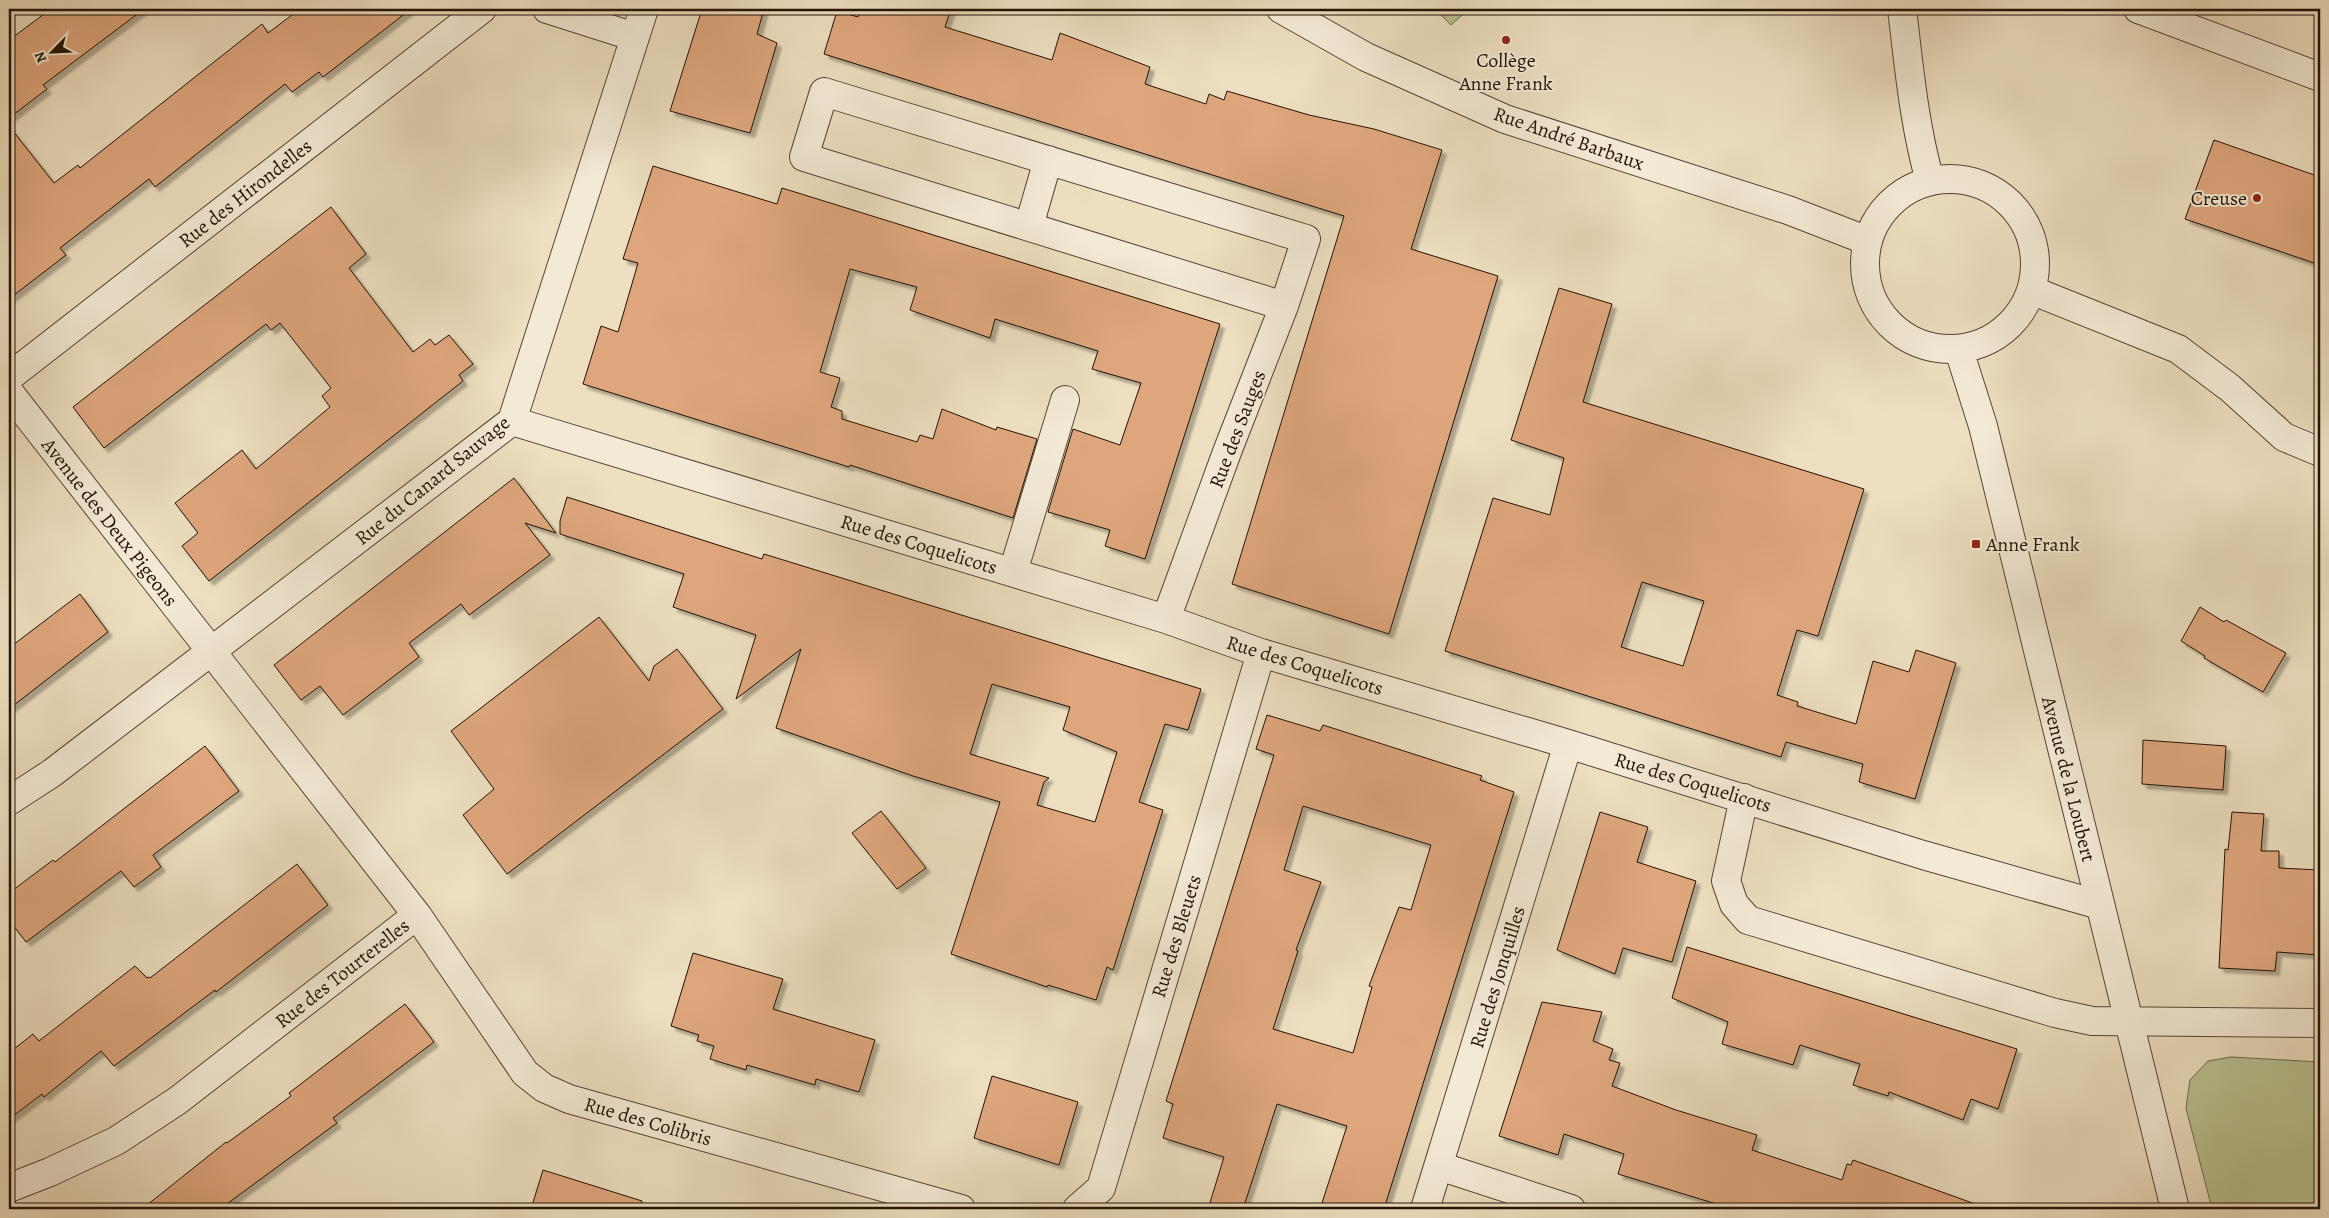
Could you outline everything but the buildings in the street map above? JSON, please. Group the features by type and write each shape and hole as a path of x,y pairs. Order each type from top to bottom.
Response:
{"street":[{"name":"Rue des Hirondelles","path":"9,377 482,9"},
{"path":"548,9 636,37"},
{"name":"Rue du Canard Sauvage","path":"9,800 52,773 512,421 644,9"},
{"name":"Rue André Barbaux","path":"1281,9 1366,57 1505,119 1788,210 1868,240"},
{"path":"1902,9 1914,112 1920,146 1930,181"},
{"path":"2138,9 2320,77"},
{"path":"1029,226 1048,160 824,92 804,157 1284,306"},
{"name":"Rue des Sauges","path":"1048,160 1306,239 1284,306 1227,452 1166,619"},
{"path":"1960,179 1989,188 2012,206 2028,231 2035,261 2031,290 2021,312 2004,330 1983,343 1959,350 1935,349 1913,341 1893,328 1878,310 1868,288 1865,264 1868,240 1881,214 1903,193 1930,181 1960,179"},
{"path":"2031,290 2178,349 2230,388 2284,437 2320,452"},
{"name":"Avenue de la Loubert","path":"1959,350 1982,426 2174,1209"},
{"name":"Avenue des Deux Pigeons","path":"9,392 212,652"},
{"path":"1013,572 1065,400"},
{"name":"Rue des Coquelicots","path":"512,421 1166,619 1261,653 1568,744 1923,855 2100,905"},
{"name":"Rue des Tourterelles","path":"9,1188 50,1172 116,1141 177,1101 416,915 212,652"},
{"name":"Rue des Bleuets","path":"1077,1209 1101,1188 1261,653"},
{"name":"Rue des Jonquilles","path":"1426,1209 1568,744"},
{"path":"1744,798 1726,882 1734,904 1748,920 2055,1013 2092,1021 2320,1024"},
{"name":"Rue des Colibris","path":"416,915 525,1073 544,1088 569,1099 961,1209"},
{"path":"1439,1166 1571,1209"}],"green space":[{"path":"1435,9 1469,9 1451,25"},
{"path":"2231,1057 2320,1062 2320,1209 2212,1209 2186,1108 2190,1080 2208,1061"}],"place":[{"name":"Collège Anne Frank","path":"1506,40"},
{"name":"Creuse","path":"2257,198"},
{"name":"Anne Frank","path":"1976,544"}]}
